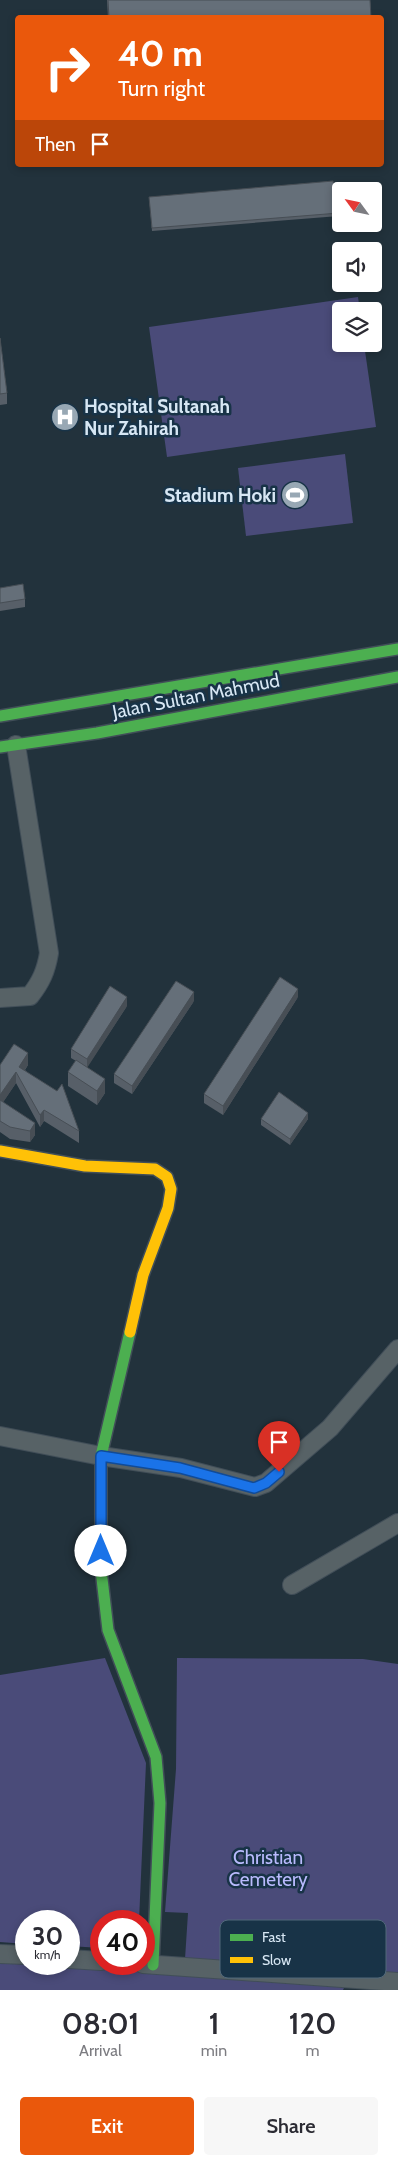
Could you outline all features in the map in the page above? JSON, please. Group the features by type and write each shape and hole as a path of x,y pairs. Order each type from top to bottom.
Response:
{"street":[{"name":"Jalan Sultan Mahmud","path":"0,716 398,648"},
{"name":"Jalan Sultan Mahmud","path":"8,746 97,732 398,677"},
{"path":"0,998 30,996 42,981 49,952 8,746"},
{"path":"0,1151 85,1166 155,1169 167,1177 171,1190 168,1208 143,1275 101,1456 101,1570 108,1630 156,1757 160,1803 152,1910"},
{"path":"0,1436 101,1456 180,1468 254,1488 266,1483 330,1428 398,1349"},
{"path":"292,1585 398,1523"},
{"path":"0,1954 15,1955"},
{"path":"155,1965 220,1969"},
{"path":"342,1978 398,1982"}],"green space":[{"path":"358,297 359,302 332,302 332,352 365,352 376,427 167,457 149,327"},
{"name":"Stadium Hoki","path":"345,454 353,523 246,536 238,468"},
{"path":"105,1658 146,1763 139,1910 90,1910 90,1947 80,1947 80,1910 15,1910 15,1943 0,1942 0,1675"},
{"name":"Christian Cemetery","path":"177,1658 363,1659 398,1664 398,1973 386,1972 386,1920 220,1920 220,1961 185,1959 188,1913 165,1912 176,1769"},
{"path":"0,1963 15,1964 15,1975 80,1975 80,1968 90,1968 90,1975 155,1975 155,1972 192,1974 220,1976 220,1978 345,1986 343,1990 0,1990"}],"building":[{"path":"108,0 370,0 371,15 109,15"},
{"path":"333,182 332,214 152,228 149,197"},
{"path":"0,338 7,393 0,394"},
{"path":"23,584 25,599 0,603 0,588"},
{"path":"280,977 298,989 223,1106 204,1094"},
{"path":"176,981 194,992 132,1086 114,1074"},
{"path":"110,986 127,997 87,1059 71,1049"},
{"path":"14,1044 28,1053 19,1067 57,1091 62,1084 79,1131 44,1110 40,1115 16,1072 0,1095 0,1065"},
{"path":"76,1060 105,1079 97,1091 68,1072"},
{"path":"279,1092 308,1113 290,1139 261,1119"},
{"path":"0,1100 35,1123 30,1131 10,1127 0,1121"}],"traffic: fast":[{"path":"0,716 398,649"},
{"path":"0,747 97,733 398,677"},
{"path":"130,1332 101,1456 101,1570 108,1630 156,1757 160,1803 155,1919"}],"traffic: slow":[{"path":"0,1151 85,1166 155,1169 167,1177 171,1189 168,1208 143,1275 130,1332"}],"place":[{"name":"Hospital Sultanah Nur Zahirah","path":"65,417"},
{"name":"Stadium Hoki","path":"295,495"}],"route":[{"path":"101,1551 101,1456 180,1468 254,1488 266,1483 279,1472"}]}
